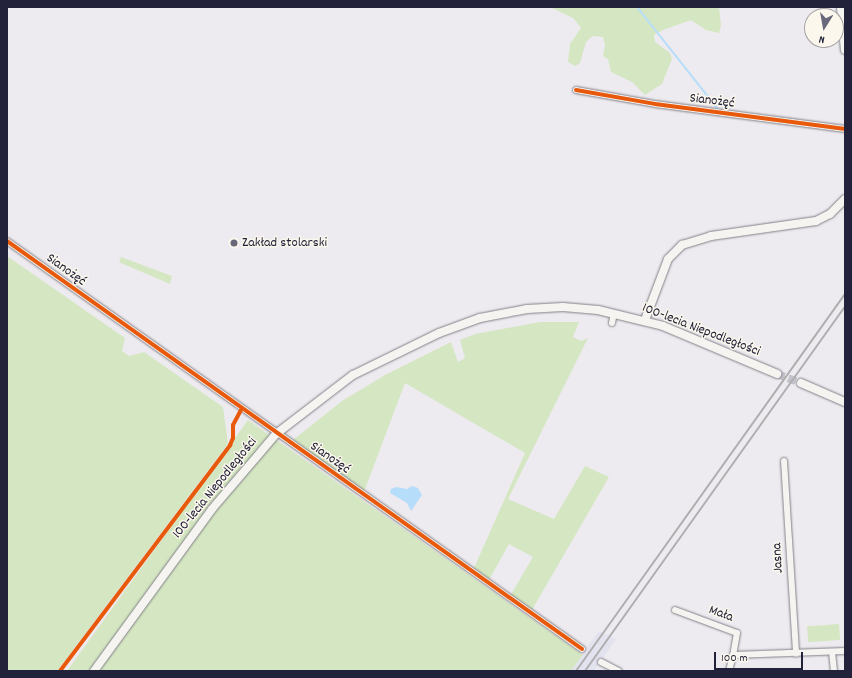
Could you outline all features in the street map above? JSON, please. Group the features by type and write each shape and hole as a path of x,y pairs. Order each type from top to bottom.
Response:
{"main road":[{"path":"841,7 845,50"},
{"path":"645,320 668,259 682,245 712,236 816,221 830,214 845,199"},
{"name":"100-lecia Niepodległości","path":"94,671 216,504 276,434 353,375 455,326 493,316 543,307 614,313 645,320 777,374"},
{"path":"801,383 842,400"}],"street":[{"name":"Sianożęć","path":"576,90 655,104 845,129"},
{"name":"Sianożęć","path":"7,241 276,434 582,649"},
{"path":"612,323 614,313"},
{"name":"Jasna","path":"784,461 796,654"},
{"name":"Mała","path":"675,610 732,630 736,633 733,656"},
{"path":"729,671 733,656 845,651"},
{"path":"832,652 834,671"},
{"path":"601,662 619,671"}],"shaded area":[{"path":"599,631 616,639 594,671 570,671"}],"green space":[{"path":"550,7 719,7 721,25 719,33 706,30 691,20 663,30 654,35 655,42 670,53 672,59 662,84 645,95 632,82 611,72 608,59 603,56 605,45 603,37 593,36 586,42 580,63 575,66 568,62 570,44 581,28 573,18"},
{"path":"7,256 125,338 122,351 129,356 144,352 223,407 228,444 57,671 7,671"},
{"path":"121,257 172,276 170,284 119,262"},
{"path":"540,322 579,322 573,337 581,341 588,338 508,499 554,519 585,466 609,477 532,610 510,596 533,557 509,544 489,580 474,568 525,453 405,383 364,492 293,440 342,401 385,375 451,342 458,362 465,358 460,340 475,334"},
{"path":"248,420 583,655 571,671 67,671"},
{"path":"839,624 840,640 808,642 807,626"}],"water":[{"path":"412,486 418,488 422,495 411,511 407,503 390,493 391,489 396,487 407,489"}],"waterway":[{"path":"637,7 717,108"}],"tunnel":[{"path":"777,374 801,383"}],"railway":[{"path":"576,671 845,294"},
{"path":"585,671 845,306"}],"cycle path":[{"path":"576,90 655,104 845,129"},
{"path":"7,241 582,649"},
{"path":"60,671 230,445 233,438 233,425 241,410"}],"place":[{"name":"Zakład stolarski","path":"234,243"}]}
